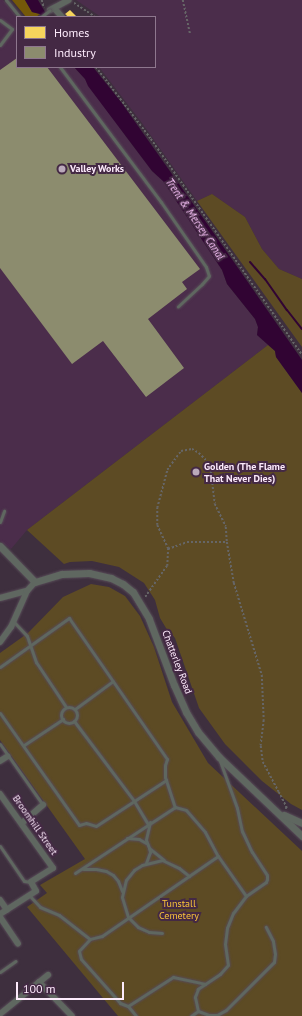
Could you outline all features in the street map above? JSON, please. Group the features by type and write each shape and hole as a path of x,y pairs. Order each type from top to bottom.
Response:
{"street":[{"path":"61,16 52,10 69,0"},
{"path":"0,546 35,582 27,591 14,622 0,642"},
{"name":"Chatterley Road","path":"35,582 62,574 89,573 123,584 140,600 186,712 198,732 219,757 302,836"},
{"path":"0,598 27,591"},
{"path":"0,761 8,756"},
{"name":"Broomhill Street","path":"0,794 53,868 31,882"},
{"path":"22,824 43,805"},
{"name":"Chatterley Road","path":"278,812 302,823"},
{"path":"0,914 36,891 31,882"},
{"path":"0,900 7,910"},
{"path":"0,917 18,944"},
{"path":"0,1014 48,975"},
{"path":"40,982 72,1016"}],"lane":[{"path":"6,0 19,16"},
{"path":"43,16 52,10"},
{"path":"0,20 12,29 16,30"},
{"path":"0,45 12,29"},
{"path":"61,68 161,202 206,267 209,276 178,306"},
{"path":"0,522 4,510"},
{"path":"0,666 69,618 167,758 165,765 166,780 175,807"},
{"path":"14,622 27,636 36,662 66,708"},
{"path":"75,709 114,681"},
{"path":"63,719 62,712 66,708 71,707 75,709"},
{"path":"74,721 77,717 75,709"},
{"path":"0,713 79,825 91,823 96,826 166,780"},
{"path":"63,719 68,722 74,721"},
{"path":"24,745 63,719"},
{"path":"74,721 149,823 146,835 150,852 146,863"},
{"path":"0,744 43,805"},
{"path":"198,1011 196,997 198,989 227,968 228,965 225,944 227,928 233,913 246,896 266,882 267,875 252,852 242,831 238,808 221,769 219,757"},
{"path":"75,873 175,807 186,810 205,832 218,856 246,896"},
{"path":"126,838 143,840 148,846 168,862 189,876"},
{"path":"0,846 24,881 31,882"},
{"path":"136,1016 128,1006 120,1003 81,959 79,950 90,939 102,936 218,856"},
{"path":"122,893 126,880 134,870 146,863 162,860 168,862"},
{"path":"80,869 88,868 106,871 113,875 118,881 128,917 138,927 149,932 162,933"},
{"path":"29,895 40,907 59,914 90,939"},
{"path":"198,1011 209,1015 217,1015 226,1010 274,962 275,954 273,941 266,927"},
{"path":"0,972 16,961"},
{"path":"128,1006 173,977 205,984"},
{"path":"191,1016 198,1011"}],"path":[{"path":"69,0 94,16"},
{"path":"183,0 190,34"},
{"path":"97,68 151,139 302,355"},
{"path":"140,600 147,595 167,566 168,549 157,525 157,508 167,470 181,451 192,449 199,453 207,461 211,471 215,504 226,527 234,583 262,675 264,720 261,746 263,762 287,808 278,812"},
{"path":"168,549 187,542 227,542"}],"shaded area":[{"path":"0,0 3,0 16,16 16,68 75,68 85,79 152,171 163,181 222,270 227,284 255,319 258,327 257,335 268,345 27,530 11,549 0,541"},
{"path":"12,0 25,0 32,12 40,14 37,16 25,16"},
{"path":"76,0 302,0 302,279 279,269 262,249 245,217 212,194 197,201 142,123 100,68 156,68 156,16 100,16"}],"green space":[{"path":"212,194 245,217 262,249 279,269 302,279 302,347 197,201"},
{"path":"268,345 275,351 276,357 302,393 302,810 291,804 262,781 225,744 199,708 175,638 160,618 155,600 144,583 119,567 92,561 70,562 64,564 27,530"},
{"name":"Tunstall Cemetery","path":"91,584 109,587 125,596 140,616 154,647 172,702 208,763 302,851 302,1016 118,1016 27,907 47,893 40,885 85,859 0,740 0,653 28,633 63,597"}],"water":[{"path":"25,0 38,0 47,16 41,16 40,14 32,12"},
{"name":"Trent & Mersey Canal","path":"75,68 94,68 121,102 302,360 302,393 276,357 275,351 257,335 258,327 255,319 227,284 222,270 163,181 152,171 88,86 85,79"}],"building: Homes":[{"path":"70,10 76,16 67,16 65,14"}],"building: Industry":[{"name":"Valley Works","path":"16,59 16,68 48,68 200,269 182,282 187,289 148,319 184,368 146,397 103,341 72,364 0,268 0,70"}],"waterway":[{"path":"250,262 265,279 302,329"}],"place":[{"name":"Valley Works","path":"62,169"},
{"name":"Golden (The Flame That Never Dies)","path":"196,472"}]}
